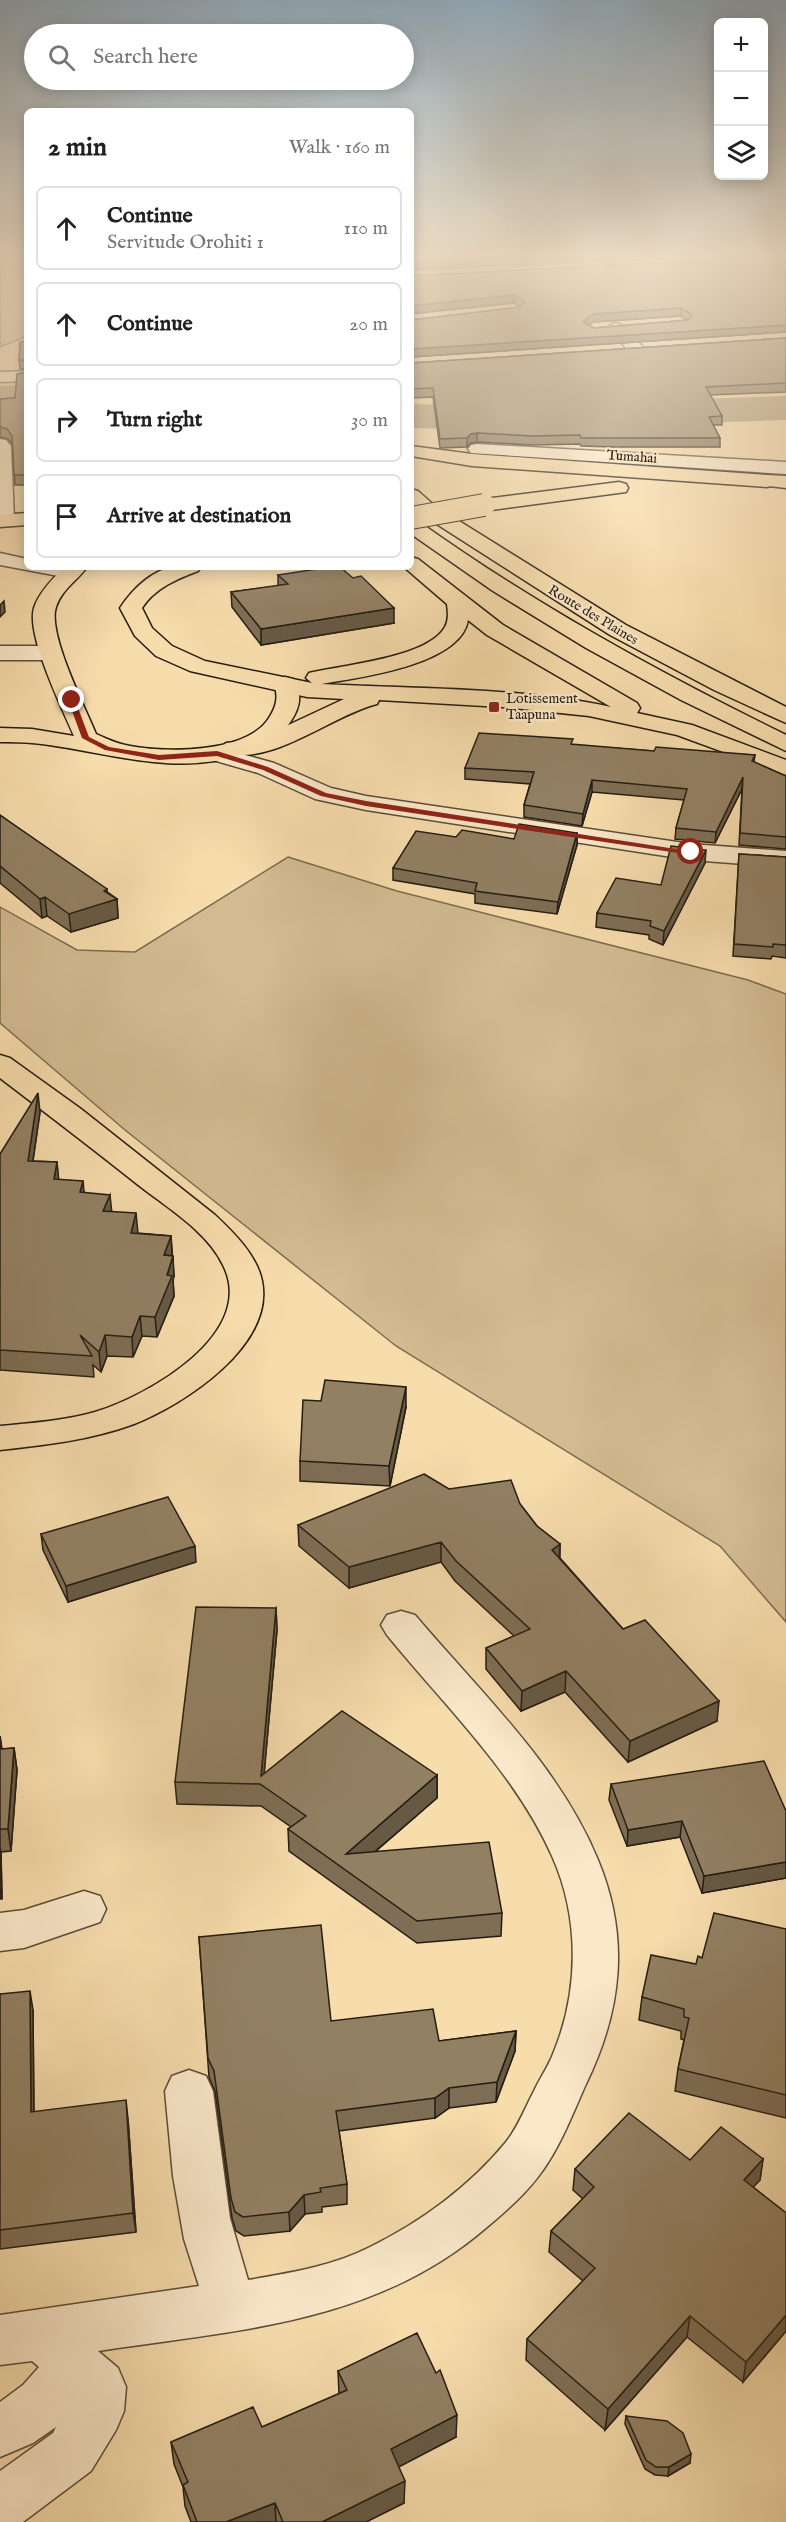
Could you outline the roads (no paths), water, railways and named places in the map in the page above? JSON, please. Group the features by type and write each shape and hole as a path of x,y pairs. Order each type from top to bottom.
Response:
{"main road":[{"path":"414,452 442,457 519,464 777,481"},
{"path":"519,464 552,475 561,482 565,493"},
{"path":"414,517 565,493 700,482 777,481"},
{"name":"Route des Plaines","path":"414,498 428,510 532,578 616,629 679,664 786,716"},
{"path":"2,521 24,519"},
{"name":"Route des Plaines","path":"414,527 474,571 618,658 786,744"},
{"path":"414,566 495,630 650,722"},
{"path":"73,570 59,583 45,607 44,630 51,653 86,738 108,749"},
{"path":"184,570 160,580 145,590 131,608 142,631 164,651 198,666 307,690 550,704 589,709 650,722 712,739 786,768"},
{"path":"285,684 387,665 432,650 457,626 457,602"},
{"path":"226,751 260,739 277,728 283,719 290,693 285,684"},
{"path":"0,735 32,736 159,758 260,746 292,733 340,706 398,694"},
{"path":"0,1064 69,1114 200,1219 222,1241 241,1266 247,1289 244,1314 227,1345 202,1369 171,1390 93,1425 0,1438"}],"street":[{"path":"0,377 24,376"},
{"path":"0,444 5,473 2,521"},
{"name":"Tumahai","path":"477,449 786,468"},
{"path":"0,559 24,564"},
{"path":"0,643 44,630"},
{"path":"0,653 51,653"},
{"path":"226,751 324,795 691,852 786,859"},
{"path":"38,2347 334,2286 389,2264 442,2234 525,2156 574,2063 590,2015 597,1954 595,1926 576,1858 548,1804 401,1625"},
{"path":"0,1932 24,1929 84,1909"},
{"path":"189,2091 197,2174 208,2229 215,2260 234,2307"},
{"path":"0,2430 25,2420 49,2399 38,2347"},
{"path":"0,2505 72,2452 97,2411 99,2387 38,2347"}],"waterway":[{"path":"0,398 24,397"},
{"path":"414,416 491,418 786,408"}],"place":[{"name":"Lotissement Taapuna","path":"494,707"}]}
